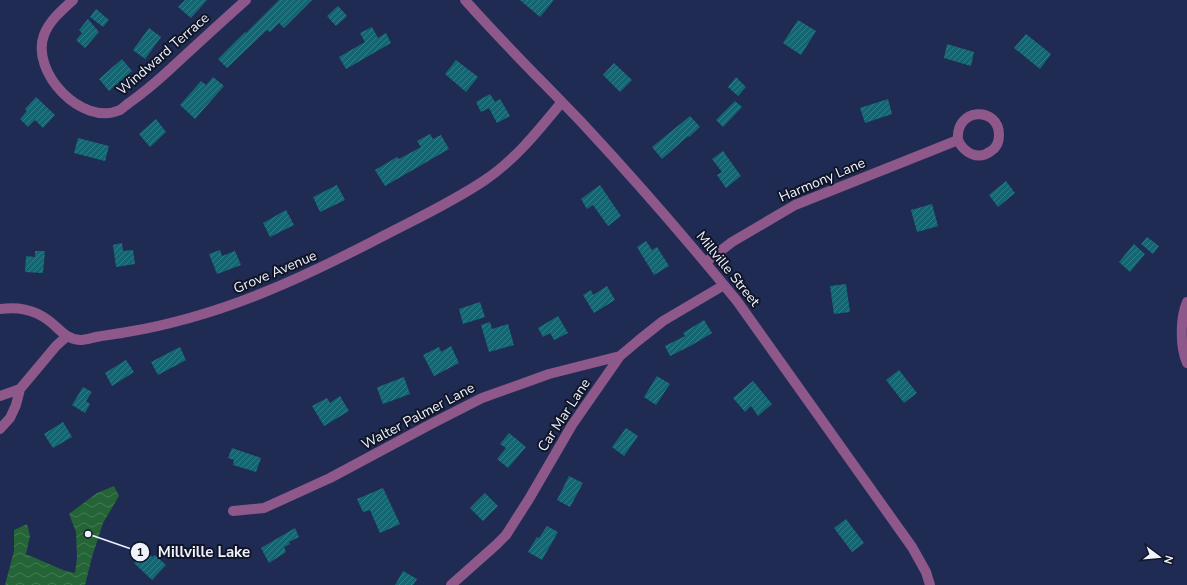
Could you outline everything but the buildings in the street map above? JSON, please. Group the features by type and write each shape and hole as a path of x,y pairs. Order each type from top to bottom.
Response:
{"street":[{"name":"Windward Terrace","path":"73,0 50,23 43,35 41,49 43,63 50,76 68,98 79,106 92,112 106,113 120,110 143,93 246,0"},
{"name":"Millville Street","path":"464,0 583,125 643,190 706,262 756,326 912,548 926,572 930,585"},
{"name":"Grove Avenue","path":"66,336 81,340 146,328 189,318 250,298 335,261 436,209 485,180 507,163 528,143 562,103"},
{"path":"973,114 986,115 992,119 999,130 999,138 993,150 980,156 966,152 961,147 958,140 957,134 962,122 973,114"},
{"name":"Harmony Lane","path":"706,262 732,242 795,205 958,140"},
{"name":"Car Mar Lane","path":"451,585 506,535 529,499 572,425 620,356 663,321 724,285"},
{"path":"1187,302 1181,328 1184,358 1187,364"},
{"path":"0,309 28,309 48,320 66,336 20,389 16,405 10,418 0,429"},
{"name":"Walter Palmer Lane","path":"233,510 264,508 271,505 330,478 482,398 549,374 620,356"},
{"path":"0,396 20,389"}],"water":[{"path":"114,486 119,496 103,523 85,585 5,585 14,551 14,530 27,524 30,536 26,554 63,570 75,573 77,558 76,532 69,514 97,493"}],"place":[{"name":"Millville Lake","path":"88,534"}]}
